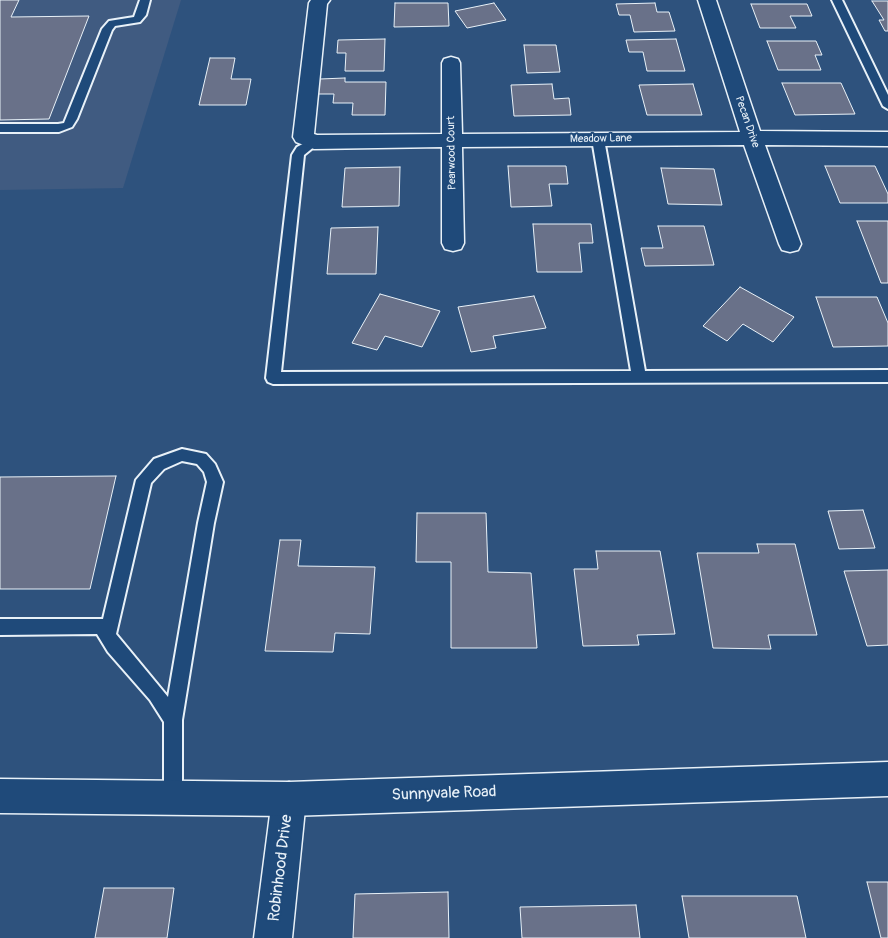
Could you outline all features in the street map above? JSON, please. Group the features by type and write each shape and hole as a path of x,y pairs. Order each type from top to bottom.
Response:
{"street":[{"path":"314,142 303,137 318,3 321,0"},
{"name":"Pecan Drive","path":"707,0 752,138 790,244"},
{"name":"Pearwood Court","path":"451,63 453,243"},
{"name":"Meadow Lane","path":"314,142 752,138 888,139"},
{"name":"Sunnyvale Road","path":"0,796 289,799 888,779"},
{"name":"Robinhood Drive","path":"273,938 289,799"}],"lane":[{"path":"0,128 59,128 68,125 107,28 112,24 137,20 141,15 144,0"},
{"path":"837,0 888,106"},
{"path":"598,139 639,377"},
{"path":"314,142 301,150 298,155 274,378 888,376"},
{"path":"104,630 144,480 159,464 182,455 201,458 210,469 215,482 206,523 173,720 173,798"},
{"path":"0,627 104,630 156,694 173,720"}],"shaded area":[{"path":"0,0 181,0 123,188 0,190"}],"building":[{"path":"0,0 19,0 11,17 89,16 49,119 0,120"},
{"path":"872,1 888,1 888,31 885,31 879,20 884,20"},
{"path":"395,3 448,3 449,26 394,27"},
{"path":"494,3 506,20 467,28 455,11"},
{"path":"655,3 657,12 669,12 675,31 634,32 630,15 619,15 616,4"},
{"path":"751,4 807,4 812,16 790,16 796,28 760,28"},
{"path":"385,39 384,71 345,71 346,53 337,53 338,40"},
{"path":"676,39 685,71 647,71 643,52 629,52 626,40"},
{"path":"767,41 816,41 822,55 815,55 821,70 778,70"},
{"path":"524,45 556,45 560,72 527,73"},
{"path":"210,58 235,58 231,79 251,79 246,105 199,105"},
{"path":"345,78 345,82 386,82 385,115 352,115 353,103 333,103 334,94 318,94 320,79"},
{"path":"782,83 841,83 855,114 795,115"},
{"path":"552,84 554,99 569,98 571,115 514,116 511,85"},
{"path":"693,84 702,115 647,115 639,85"},
{"path":"508,166 566,166 568,184 549,184 552,206 511,207"},
{"path":"825,166 875,166 888,194 888,203 840,203"},
{"path":"400,167 399,206 342,207 345,168"},
{"path":"661,168 714,169 722,205 668,204"},
{"path":"857,221 888,221 888,283 881,283"},
{"path":"533,224 591,224 593,243 579,243 582,272 537,272"},
{"path":"658,226 704,226 714,265 645,266 641,248 663,248"},
{"path":"378,227 376,274 327,274 331,228"},
{"path":"740,287 794,317 773,342 743,324 727,341 703,326"},
{"path":"380,294 440,311 422,347 385,336 377,350 352,343"},
{"path":"534,296 546,328 493,336 496,348 471,352 458,307"},
{"path":"816,297 877,297 888,323 888,346 833,347"},
{"path":"116,476 90,589 0,589 0,477"},
{"path":"863,510 875,548 839,549 828,511"},
{"path":"417,513 486,513 488,572 531,573 537,648 451,648 451,562 416,562"},
{"path":"280,540 301,540 298,566 375,567 370,634 335,633 333,652 265,651"},
{"path":"757,544 795,544 817,635 768,635 771,649 713,648 697,553 759,553"},
{"path":"596,551 660,551 675,634 637,635 639,645 583,646 574,569 598,569"},
{"path":"888,570 888,645 867,646 844,571"},
{"path":"867,882 888,882 888,938 881,938"},
{"path":"104,888 174,888 167,938 95,938"},
{"path":"448,892 449,938 353,938 355,894"},
{"path":"682,896 797,896 806,938 689,938"},
{"path":"636,905 640,938 522,938 520,907"}]}
